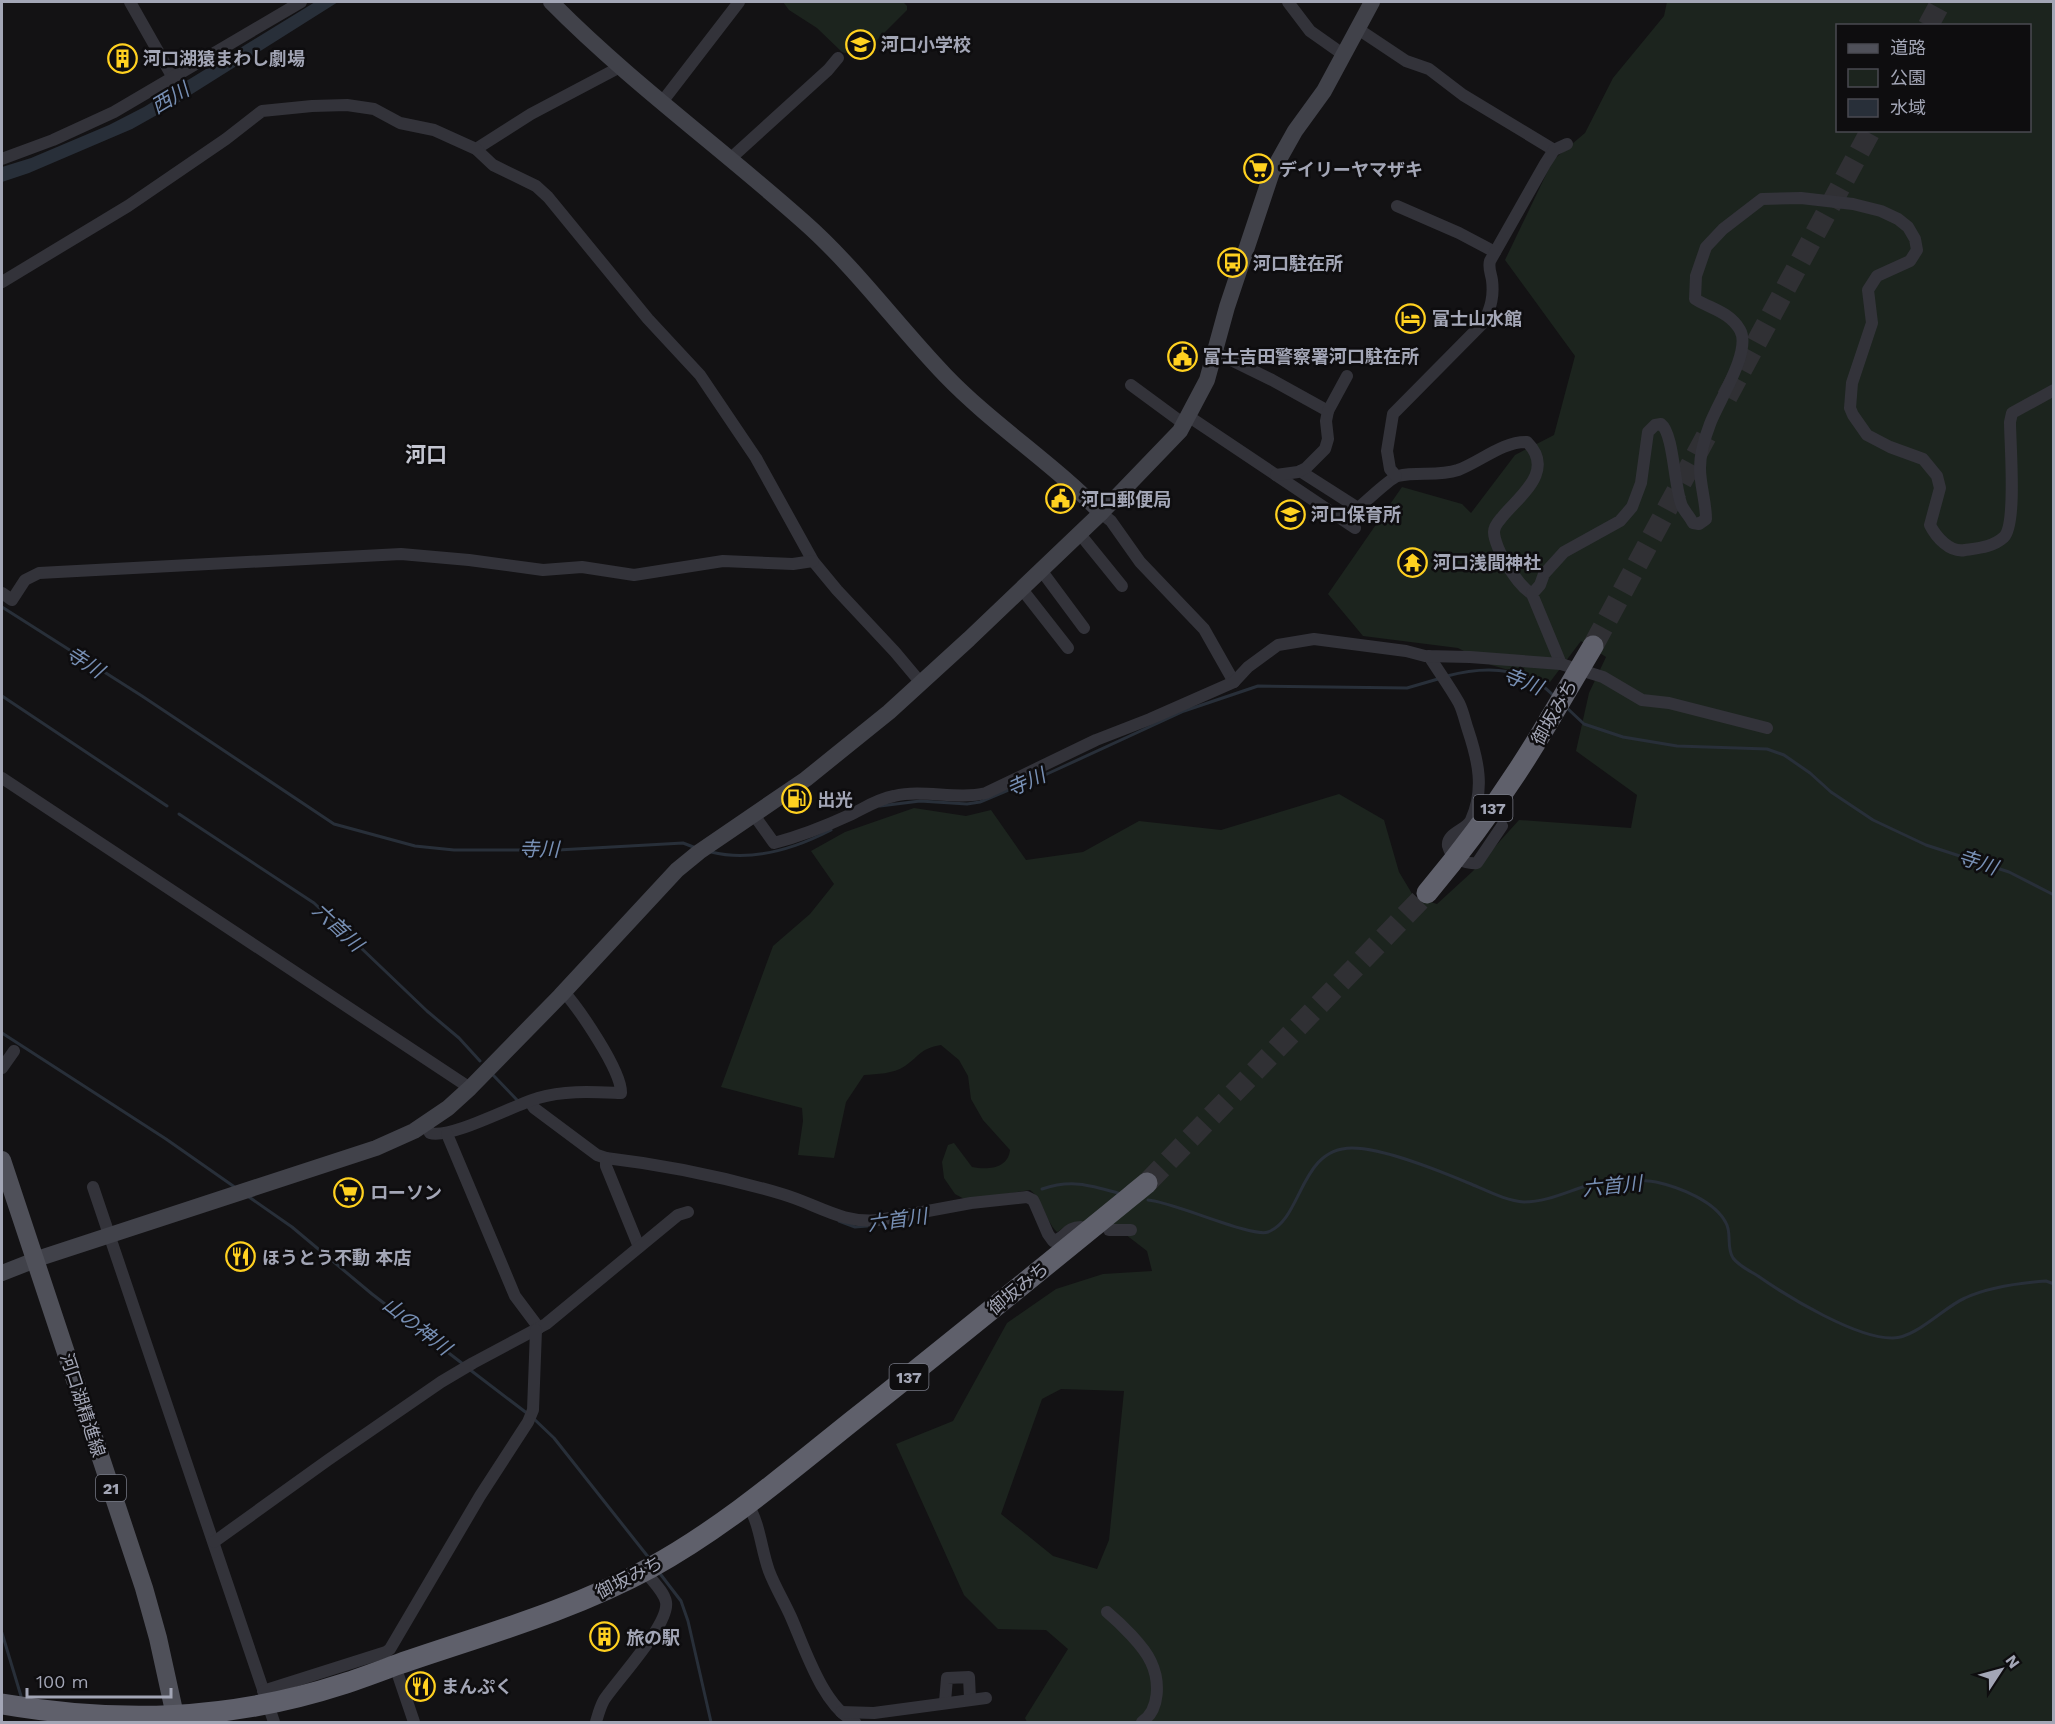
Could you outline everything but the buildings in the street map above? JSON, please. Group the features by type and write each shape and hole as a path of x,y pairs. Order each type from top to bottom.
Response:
{"highway":[{"name":"御坂みち","path":"1427,893 1456,858 1529,755 1593,646"},
{"name":"御坂みち","path":"2,1704 85,1719 129,1722 176,1721 269,1708 579,1601 652,1567 709,1533 748,1505 1147,1184"},
{"path":"233,1722 269,1708"}],"main road":[{"name":"河口湖精進線","path":"2,1160 144,1588 158,1638 176,1721"}],"street":[{"path":"130,2 172,76"},
{"path":"2,159 90,124 134,101 172,76 301,2"},
{"path":"550,2 620,67 818,234 952,382 990,418 1066,479 1111,521 1140,562 1204,630 1234,682"},
{"path":"662,102 739,2"},
{"path":"1288,2 1310,31 1344,55"},
{"path":"2,1273 110,1234 376,1148 425,1124 448,1108 470,1088 564,992 656,891 704,848 785,795 843,750 921,683 1101,513 1180,432 1207,380 1227,307 1272,172 1295,131 1324,91 1372,2"},
{"path":"1358,29 1406,61 1429,69 1463,95 1554,150"},
{"path":"729,159 828,70 838,58"},
{"path":"476,149 531,114 620,67"},
{"path":"2,282 128,206 226,139 262,111 347,105 374,109 400,123 434,130 476,149 493,165 543,192 648,319 700,375 767,475 813,561 921,683"},
{"path":"1396,476 1390,469 1387,451 1393,414 1484,322 1492,303 1492,279 1489,267 1495,252 1554,150 1567,144"},
{"path":"1532,594 1540,585 1544,573 1564,552 1620,521 1632,507 1641,483 1648,432 1655,425 1661,424 1665,427 1669,436 1682,507 1693,523 1699,524 1706,519 1700,468 1703,444 1710,423 1737,367 1742,336 1730,318 1695,299 1696,276 1706,247 1723,229 1762,199 1801,198 1853,204 1881,211 1908,227 1915,239 1917,250 1910,261 1877,276 1868,290 1872,323 1852,383 1850,408 1867,435 1890,447 1923,459 1937,476 1940,488 1930,525 1934,534 1943,543 1960,551 1994,545 2008,531 2012,413 2054,390"},
{"path":"1397,206 1459,233 1495,252"},
{"path":"1215,352 1328,411"},
{"path":"1276,475 1300,471 1325,449 1328,439 1326,421 1328,411 1347,376"},
{"path":"1131,385 1276,475 1355,528"},
{"path":"1300,471 1358,508 1396,476 1443,474 1472,464 1498,450 1519,442 1527,442 1535,450 1538,459 1537,470 1530,487 1497,524 1494,532 1502,556 1516,580 1532,594 1561,664"},
{"path":"1080,533 1122,586"},
{"path":"2,593 12,600 25,580 39,573 339,556 414,554 543,570 582,567 634,575 723,561 786,564 813,561"},
{"path":"1041,570 1084,628"},
{"path":"1021,588 1068,648"},
{"path":"754,815 774,843 803,835 855,812 867,804 895,795 972,796 986,793 1096,740 1234,682 1248,667 1278,645 1314,639 1429,656 1561,664 1603,677 1642,700 1669,703 1767,728"},
{"path":"1429,656 1460,705 1480,773 1476,806 1470,823 1450,837 1448,844 1450,849 1456,858 1467,864 1477,862 1502,826"},
{"path":"2,778 470,1088"},
{"path":"425,1124 430,1133 447,1134 538,1098 593,1092 621,1093 620,1081 592,1032 564,992"},
{"path":"2,1068 14,1051"},
{"path":"530,1102 534,1108 556,1122 593,1153 606,1158 692,1170 783,1194 821,1210 859,1221 879,1220 972,1203 1027,1197 1035,1204 1053,1241 1070,1228 1082,1227"},
{"path":"93,1187 269,1708 386,1652 390,1648 480,1496 528,1422 533,1410 537,1329 514,1296 447,1134"},
{"path":"606,1158 606,1166 639,1247"},
{"path":"214,1542 456,1372 537,1329 678,1215 688,1212"},
{"path":"1109,1230 1131,1230"},
{"path":"748,1505 754,1515 773,1580 809,1659 830,1699 852,1722"},
{"path":"596,1722 602,1703 638,1656 663,1617 666,1605 652,1567"},
{"path":"1107,1612 1125,1627 1151,1662 1156,1686 1155,1706 1149,1717 1142,1722"},
{"path":"395,1666 414,1722"},
{"path":"945,1702 947,1678 969,1677 970,1699"},
{"path":"841,1712 874,1713 986,1698"}],"green space":[{"path":"783,2 903,2 907,10 872,45 845,53 817,28 789,10"},
{"path":"1667,2 2053,2 2053,1722 1027,1722 1025,1718 1068,1649 1046,1630 998,1629 964,1595 896,1444 953,1421 1007,1323 1056,1289 1103,1274 1152,1271 1147,1251 1112,1224 1071,1223 1057,1232 1049,1222 1039,1200 1030,1190 966,1200 955,1194 944,1178 942,1162 948,1145 954,1143 972,1167 978,1168 1001,1165 1010,1150 983,1120 971,1099 968,1076 959,1060 941,1045 924,1051 895,1071 864,1075 846,1102 834,1158 798,1155 803,1121 802,1108 721,1087 773,946 810,914 834,884 811,851 845,832 914,808 966,816 991,810 1026,860 1083,852 1139,821 1221,830 1339,794 1384,820 1399,872 1414,897 1437,904 1473,871 1519,820 1631,828 1637,795 1576,751 1589,693 1606,657 1581,641 1550,682 1491,665 1458,648 1363,636 1328,594 1402,487 1462,504 1471,513 1515,455 1554,435 1575,356 1505,260 1553,160 1585,133 1613,78 1664,16","holes":["1061,1389 1124,1391 1109,1540 1097,1569 1053,1556 1001,1514 1042,1399"]}],"water":[{"name":"西川","path":"315,2 338,2 173,106 132,129 29,173 2,182 2,167 31,158 109,125 144,107"}],"waterway":[{"name":"寺川","path":"2,607 142,696 334,824 415,846 454,850 558,850 683,843 696,848"},
{"name":"寺川","path":"1447,676 1476,671 1503,671 1530,678 1553,695"},
{"name":"寺川","path":"880,806 920,801 967,804 980,802 1184,711 1258,686 1407,688 1438,679"},
{"name":"六首川","path":"2,696 167,806"},
{"name":"寺川","path":"1567,708 1584,724 1623,737 1677,746 1767,749 1784,755 1810,773 1831,792 1873,820 1926,845 2009,872 2054,895"},
{"name":"六首川","path":"179,814 314,903 427,1011 459,1038 480,1061"},
{"name":"寺川","path":"711,852 726,855 772,852 802,843 831,830"},
{"name":"山の神川","path":"2,1033 166,1139 236,1188"},
{"name":"六首川","path":"493,1075 518,1101"},
{"name":"六首川","path":"1148,1200 1246,1230 1268,1232 1279,1225 1288,1213 1311,1171 1321,1159 1335,1151 1352,1148 1365,1149 1412,1161 1497,1195 1524,1202 1557,1196 1596,1183 1614,1181 1649,1181 1675,1187 1696,1196 1721,1215 1728,1227 1731,1254 1741,1266 1823,1315 1861,1332 1878,1336 1902,1337 1920,1328 1957,1302 1984,1291 2036,1282 2046,1281 2054,1284"},
{"name":"六首川","path":"1042,1189 1071,1184 1118,1193"},
{"name":"山の神川","path":"249,1197 292,1227 372,1294 463,1364"},
{"name":"六首川","path":"839,1221 855,1227 867,1226"},
{"name":"山の神川","path":"469,1369 528,1414"},
{"name":"山の神川","path":"533,1418 554,1438 649,1558"},
{"name":"山の神川","path":"658,1571 681,1601 688,1621 711,1722"},
{"path":"2,1633 21,1696"}],"tunnel":[{"path":"1929,24 1941,2"},
{"path":"1727,397 1870,132"},
{"path":"1593,646 1708,433"},
{"path":"1147,1183 1427,893"}],"place":[{"name":"河口小学校","path":"860,44"},
{"name":"河口湖猿まわし劇場","path":"122,58"},
{"name":"デイリーヤマザキ","path":"1258,169"},
{"name":"河口駐在所","path":"1232,263"},
{"name":"富士山水館","path":"1411,318"},
{"name":"富士吉田警察署河口駐在所","path":"1182,356"},
{"name":"河口郵便局","path":"1060,499"},
{"name":"河口保育所","path":"1290,514"},
{"name":"河口浅間神社","path":"1412,562"},
{"name":"出光","path":"796,799"},
{"name":"ローソン","path":"349,1192"},
{"name":"ほうとう不動 本店","path":"241,1257"},
{"name":"旅の駅","path":"605,1637"},
{"name":"まんぷく","path":"420,1686"}],"district":[{"name":"河口","path":"426,454"}]}
